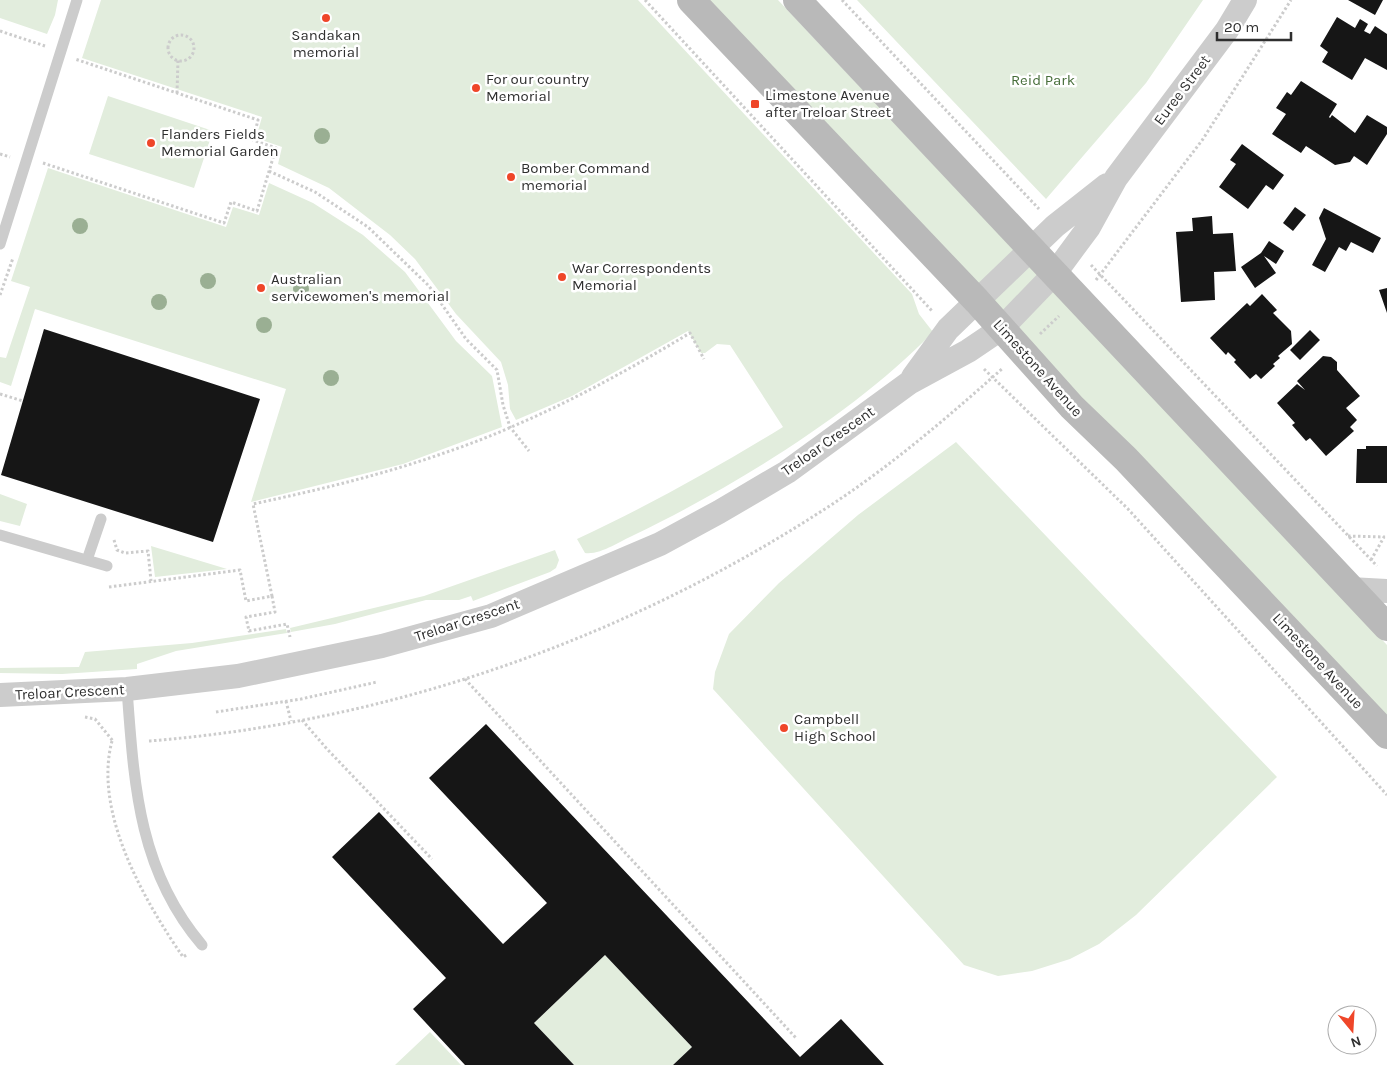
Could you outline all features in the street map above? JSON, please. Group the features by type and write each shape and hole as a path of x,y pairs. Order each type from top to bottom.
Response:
{"main road":[{"name":"Limestone Avenue","path":"691,0 977,301 1072,407 1126,459 1387,734"},
{"path":"797,0 1387,627"}],"street":[{"name":"Euree Street","path":"1002,328 1054,273 1088,227 1116,178 1227,30 1245,0"},
{"name":"Euree Street","path":"977,301 1055,226 1116,178"},
{"name":"Treloar Crescent","path":"909,382 948,329 977,301"},
{"name":"Treloar Crescent","path":"0,696 126,689 238,676 382,646 491,616 660,544 719,512 786,472 909,382 968,351 1002,328"},
{"path":"1350,589 1384,581"}],"lane":[{"path":"0,244 77,0"},
{"path":"87,560 101,519"},
{"path":"0,535 107,566"},
{"path":"126,689 132,762 150,856 177,914 202,945"}],"path":[{"path":"645,0 948,329"},
{"path":"842,0 1055,226"},
{"path":"992,378 1101,276 1203,139 1291,0"},
{"path":"0,31 45,46 61,54 258,120 253,140 276,148 257,211 231,202 224,223 45,163 26,162"},
{"path":"178,35 185,35 192,40 194,52 186,60 178,60 169,52 169,44 178,35"},
{"path":"177,93 178,60"},
{"path":"269,171 315,192 368,227 428,286 466,339 497,370 503,405 510,427 529,451"},
{"path":"1073,246 1371,560 1384,581"},
{"path":"290,636 287,624 249,631 246,617 275,612 253,504 331,487 446,453 510,427 626,371 690,333 704,359"},
{"path":"968,351 992,378 1128,509 1387,795"},
{"path":"0,394 23,401"},
{"path":"101,519 116,523 113,537 117,550 125,553 148,550 151,582"},
{"path":"1348,536 1385,537 1371,560"},
{"path":"109,587 240,570 246,602 272,596"},
{"path":"465,679 796,1038"},
{"path":"216,712 286,701 377,682"},
{"path":"286,701 291,721"},
{"path":"302,720 327,749 432,859"}],"green space":[{"path":"0,0 58,0 55,15 47,34 0,18"},
{"path":"101,0 638,0 912,294 919,314 933,332 868,391 792,446 672,516 604,550 585,553 577,539 681,486 783,427 730,345 717,344 705,353 701,353 688,331 572,396 516,420 510,409 508,385 501,362 456,314 415,259 390,235 329,188 278,164 282,147 256,138 262,117 82,58"},
{"path":"709,0 778,0 1387,645 1387,738"},
{"name":"Reid Park","path":"857,0 1203,0 1146,83 1046,199"},
{"path":"108,96 213,131 194,188 89,154"},
{"path":"48,168 226,227 233,207 259,215 269,183 313,203 363,235 405,272 456,341 492,376 502,427 403,464 251,502 286,389 35,309 11,386 0,382 0,357 6,358 30,287 11,281"},
{"path":"956,442 1277,777 1136,915 1099,944 1070,959 1032,971 998,976 964,965 713,689 715,672 729,634 779,583 858,515"},
{"path":"0,494 27,504 20,526 0,521"},
{"path":"151,546 227,569 155,577"},
{"path":"555,550 559,560 556,568 550,572 473,601 471,596 459,600 426,600 335,624 291,632 290,628 424,596"},
{"path":"286,629 287,633 176,651 137,664 137,669 62,674 0,673 0,668 79,667 85,652 192,643"},
{"path":"605,955 692,1047 673,1065 574,1065 534,1023"},
{"path":"430,1032 461,1065 395,1065"}],"building":[{"path":"1348,0 1383,0 1375,15"},
{"path":"1337,17 1355,28 1360,19 1368,24 1364,31 1370,34 1375,26 1387,34 1387,70 1365,58 1352,80 1322,62 1328,52 1320,46"},
{"path":"1301,81 1337,104 1329,117 1332,115 1355,133 1367,115 1387,127 1387,134 1367,165 1354,156 1350,162 1335,165 1306,146 1301,153 1272,134 1286,114 1276,108 1287,92 1291,95"},
{"path":"1242,144 1284,175 1273,190 1266,185 1248,209 1219,187 1236,164 1230,160"},
{"path":"1295,207 1306,215 1293,231 1283,223"},
{"path":"1324,208 1381,238 1373,253 1351,242 1346,251 1339,247 1325,272 1312,265 1326,239 1319,218"},
{"path":"1212,216 1213,234 1233,233 1236,271 1214,272 1215,300 1181,302 1176,232 1193,231 1192,218"},
{"path":"1269,241 1284,251 1276,264 1264,256 1276,273 1255,288 1241,267 1261,253"},
{"path":"1387,288 1387,313 1379,290"},
{"path":"1262,294 1277,310 1273,313 1291,331 1292,344 1278,356 1280,358 1273,364 1275,366 1261,379 1256,374 1250,379 1234,362 1236,360 1228,352 1226,355 1210,338 1247,303 1250,306"},
{"path":"44,329 260,399 213,542 1,475"},
{"path":"1310,330 1320,340 1300,360 1290,350"},
{"path":"1323,356 1331,357 1337,362 1337,370 1360,396 1346,408 1357,420 1350,427 1354,431 1326,456 1310,438 1306,441 1292,425 1295,423 1277,403 1297,384 1305,390 1297,381"},
{"path":"1366,446 1387,446 1387,483 1356,483 1357,449 1366,449"},
{"path":"486,724 800,1057 841,1019 884,1065 673,1065 692,1047 605,955 534,1023 574,1065 465,1065 413,1009 446,978 332,857 379,812 503,944 547,903 429,778"}],"place":[{"name":"Sandakan memorial","path":"326,18"},
{"name":"For our country Memorial","path":"476,88"},
{"name":"Limestone Avenue after Treloar Street","path":"755,104"},
{"name":"Flanders Fields Memorial Garden","path":"151,143"},
{"name":"Bomber Command memorial","path":"511,177"},
{"name":"War Correspondents Memorial","path":"562,277"},
{"name":"Australian servicewomen's memorial","path":"261,288"},
{"name":"Campbell High School","path":"784,728"}]}
